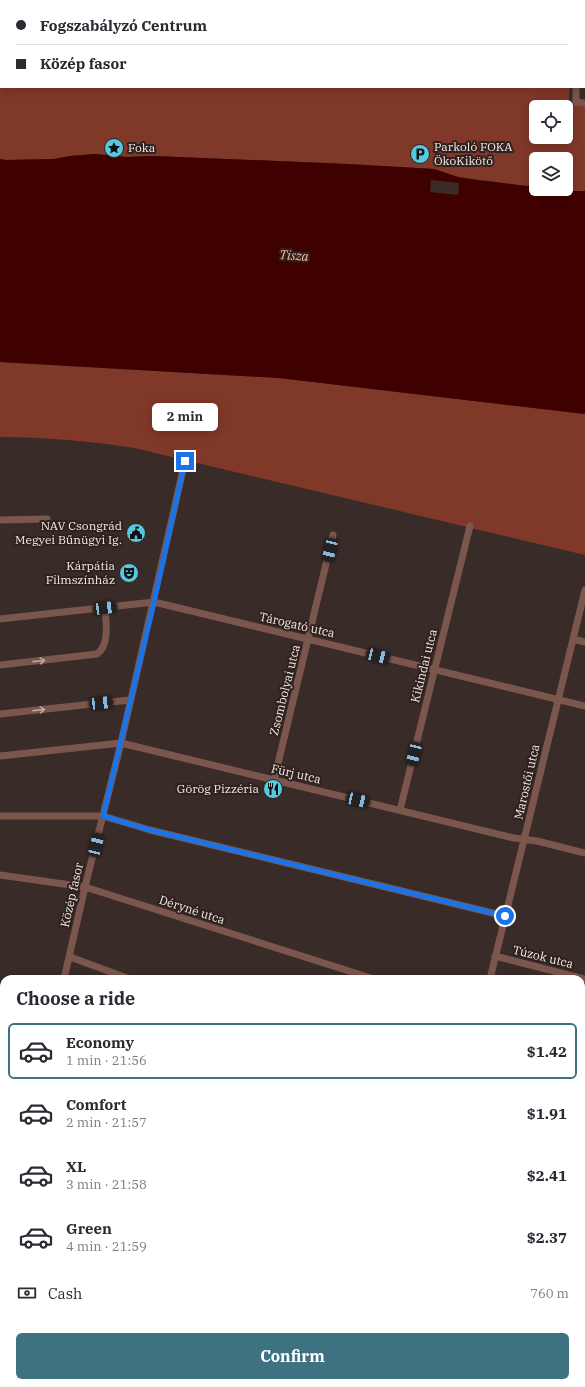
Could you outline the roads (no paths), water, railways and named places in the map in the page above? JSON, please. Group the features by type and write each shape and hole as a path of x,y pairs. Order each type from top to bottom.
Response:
{"street":[{"path":"576,88 576,102 585,103"},
{"name":"Közép fasor","path":"65,975 154,602 185,461"},
{"path":"0,520 47,519"},
{"name":"Kikindai utca","path":"400,810 470,526"},
{"name":"Zsombolyai utca","path":"274,780 333,535"},
{"name":"Marostői utca","path":"491,975 557,699 585,590"},
{"name":"Tárogató utca","path":"0,619 154,602 585,706"},
{"path":"0,665 98,654 102,651 104,645 106,624 105,608"},
{"path":"573,639 585,642"},
{"path":"0,714 130,700"},
{"name":"Fürj utca","path":"0,756 121,743 524,840 537,841 585,852"},
{"path":"0,816 103,816 144,829 505,916"},
{"name":"Déryné utca","path":"0,875 85,887 361,975"},
{"name":"Túzok utca","path":"495,956 569,975"},
{"path":"70,957 119,975"}],"water":[{"name":"Tisza","path":"95,154 126,157 154,156 434,169 458,177 529,185 529,196 573,196 573,191 585,191 585,414 279,378 0,362 0,159 54,159"}],"place":[{"name":"Foka","path":"114,148"},
{"name":"Parkoló FOKA ÖkoKikötő","path":"420,154"},
{"name":"NAV Csongrád Megyei Bűnügyi Ig.","path":"136,533"},
{"name":"Kárpátia Filmszínház","path":"129,573"},
{"name":"Görög Pizzéria","path":"273,789"}]}
